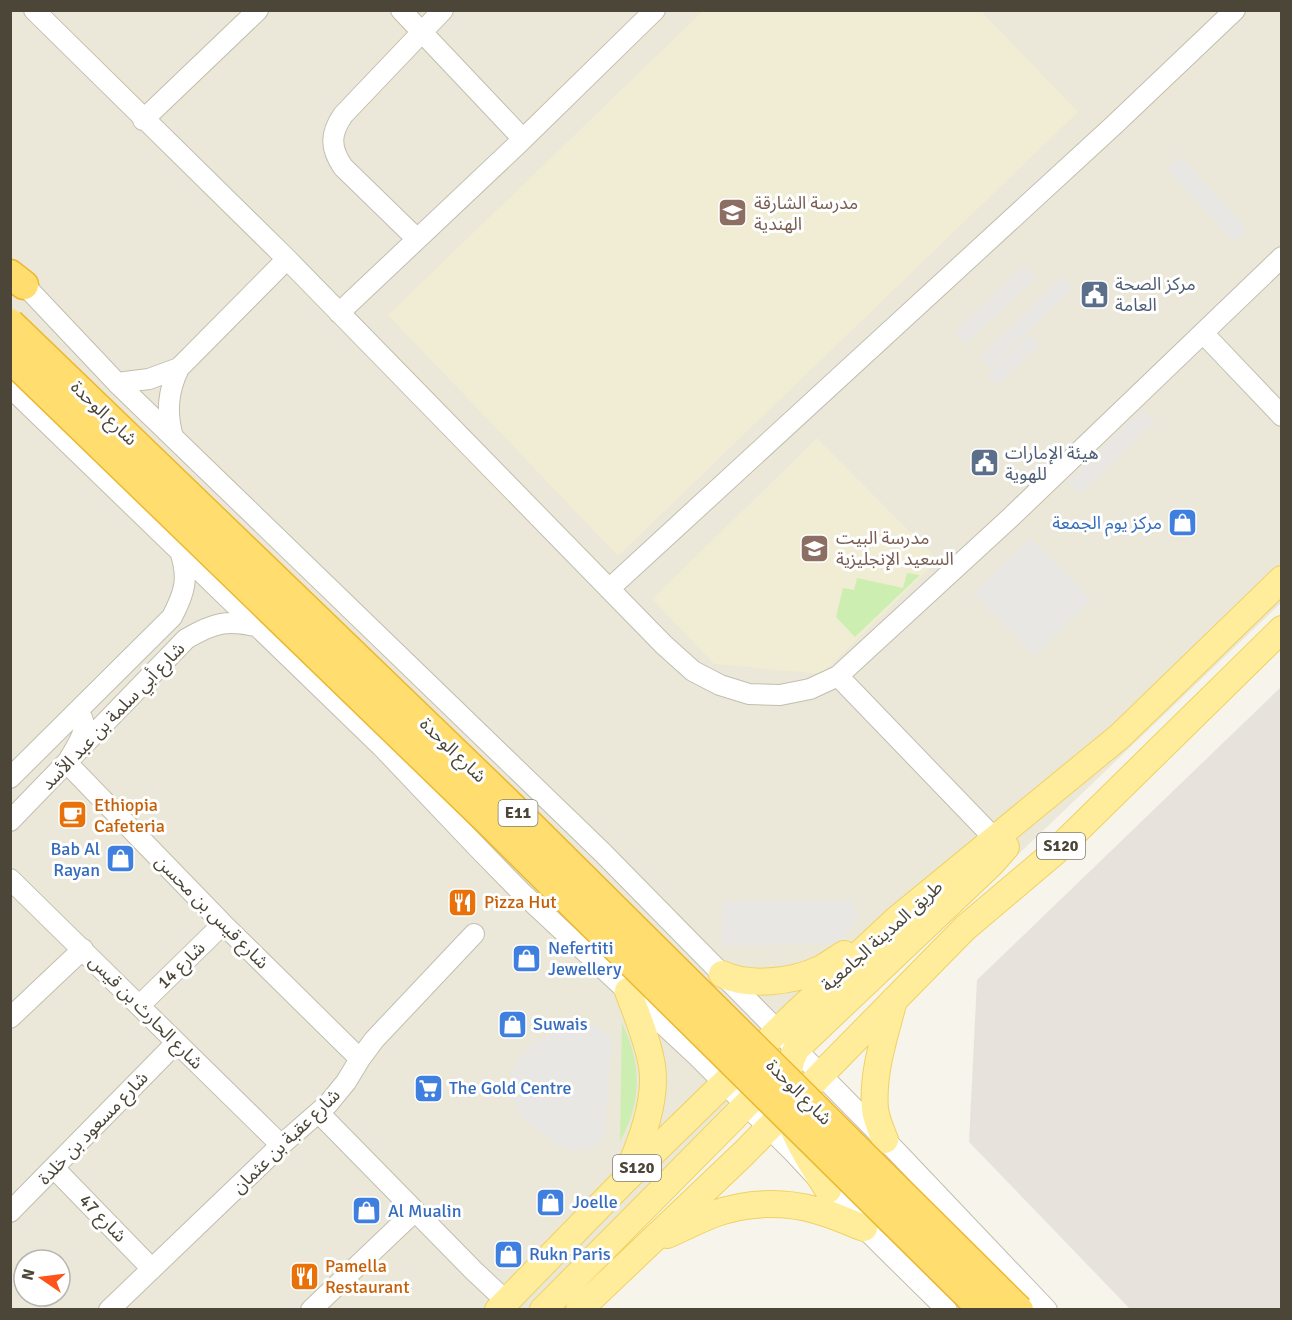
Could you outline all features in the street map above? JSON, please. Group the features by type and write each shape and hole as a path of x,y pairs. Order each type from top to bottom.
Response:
{"highway":[{"name":"شارع الوحدة","path":"10,323 506,801 1019,1310"},
{"name":"شارع الوحدة","path":"10,358 487,820 983,1310"}],"main road":[{"name":"طريق المدينة الجامعية","path":"502,1305 777,1031 897,919 1120,736 1281,579"},
{"name":"S120","path":"579,1310 768,1128 965,928 1056,851 1281,629"},
{"path":"828,1190 801,1146 787,1109 786,1080 789,1064 796,1049 992,863 1021,827 1033,807"},
{"path":"722,974 732,980 751,981 771,981 805,975 821,969 897,919"},
{"path":"624,1181 645,1128 651,1099 652,1070 649,1050 628,991"},
{"path":"885,1140 875,1111 875,1095 879,1060 894,1000"},
{"path":"543,1310 756,1095 770,1071 777,1031"},
{"path":"650,1243 713,1214 755,1204 795,1206 815,1210 864,1228"}],"street":[{"path":"34,10 287,260 664,645 693,671 720,685 749,694 780,695 810,689 837,676 1010,518 1281,257"},
{"path":"143,120 258,10"},
{"path":"401,10 523,139"},
{"path":"417,239 343,167 333,146 333,135 336,124 343,115 443,10"},
{"path":"339,313 655,10"},
{"path":"609,589 1104,134 1235,10"},
{"path":"173,437 169,423 169,394 179,368 287,260"},
{"path":"15,277 117,383 594,845 885,1140 1047,1310"},
{"path":"1203,333 1281,416"},
{"path":"117,383 149,379 179,368"},
{"path":"10,387 382,747 521,892 697,1056 947,1310"},
{"name":"شارع أبي سلمة بن عبد الأسد","path":"10,778 172,617 185,584 185,567 180,551"},
{"name":"شارع أبي سلمة بن عبد الأسد","path":"10,821 186,639 202,629 221,624 240,622 259,627"},
{"path":"837,676 995,839"},
{"path":"67,763 84,731 84,721 78,712"},
{"name":"شارع قيس بن محسن","path":"67,763 223,924 360,1059"},
{"name":"شارع الحارث بن قيس","path":"10,879 281,1145"},
{"name":"شارع 14","path":"140,1005 223,924"},
{"name":"شارع عقبة بن عثمان","path":"109,1310 281,1145 319,1113 346,1082 374,1040 474,934"},
{"path":"10,1017 83,949"},
{"name":"شارع مسعود بن خلدة","path":"10,1212 176,1043"},
{"path":"319,1113 474,1271 502,1305"},
{"name":"شارع 47","path":"54,1168 152,1269"},
{"path":"311,1310 415,1211"}],"shaded area":[{"path":"10,11 1281,11 1281,603 543,1309 11,1309"},
{"name":"مدرسة الشارقة الهندية","path":"703,11 981,11 1078,112 618,556 388,315"},
{"path":"1181,157 1247,229 1234,242 1167,169"},
{"path":"1025,265 1036,277 965,344 954,332"},
{"path":"1063,276 1074,287 990,368 980,357"},
{"path":"1029,335 1039,346 997,385 987,374"},
{"path":"1143,409 1155,422 1080,494 1068,482"},
{"name":"مدرسة البيت السعيد الإنجليزية","path":"817,438 938,560 822,674 714,664 652,599"},
{"path":"1030,538 1091,599 1035,656 973,594"},
{"path":"1281,687 1281,1309 1130,1309 969,1142 977,980"},
{"path":"852,900 858,918 838,943 721,946 723,901"},
{"path":"579,1022 598,1027 612,1039 604,1136 595,1147 574,1151 555,1144 523,1118 513,1101 512,1076 518,1057 532,1044 564,1027"}],"green space":[{"path":"907,573 920,575 855,637 836,617 843,588 854,590 857,578 903,588"},
{"path":"622,1023 633,1053 637,1082 632,1112 620,1142"}],"place":[{"name":"مدرسة الشارقة الهندية","path":"733,213"},
{"name":"مركز الصحة العامة","path":"1094,294"},
{"name":"هيئة الإمارات للهوية","path":"984,463"},
{"name":"مركز يوم الجمعة","path":"1183,523"},
{"name":"مدرسة البيت السعيد الإنجليزية","path":"815,548"},
{"name":"Ethiopia Cafeteria","path":"73,815"},
{"name":"Bab Al Rayan","path":"121,859"},
{"name":"Pizza Hut","path":"463,902"},
{"name":"Nefertiti Jewellery","path":"527,958"},
{"name":"Suwais","path":"512,1024"},
{"name":"The Gold Centre","path":"428,1088"},
{"name":"Joelle","path":"551,1202"},
{"name":"Al Mualin","path":"367,1211"},
{"name":"Rukn Paris","path":"508,1254"},
{"name":"Pamella Restaurant","path":"304,1276"}]}
